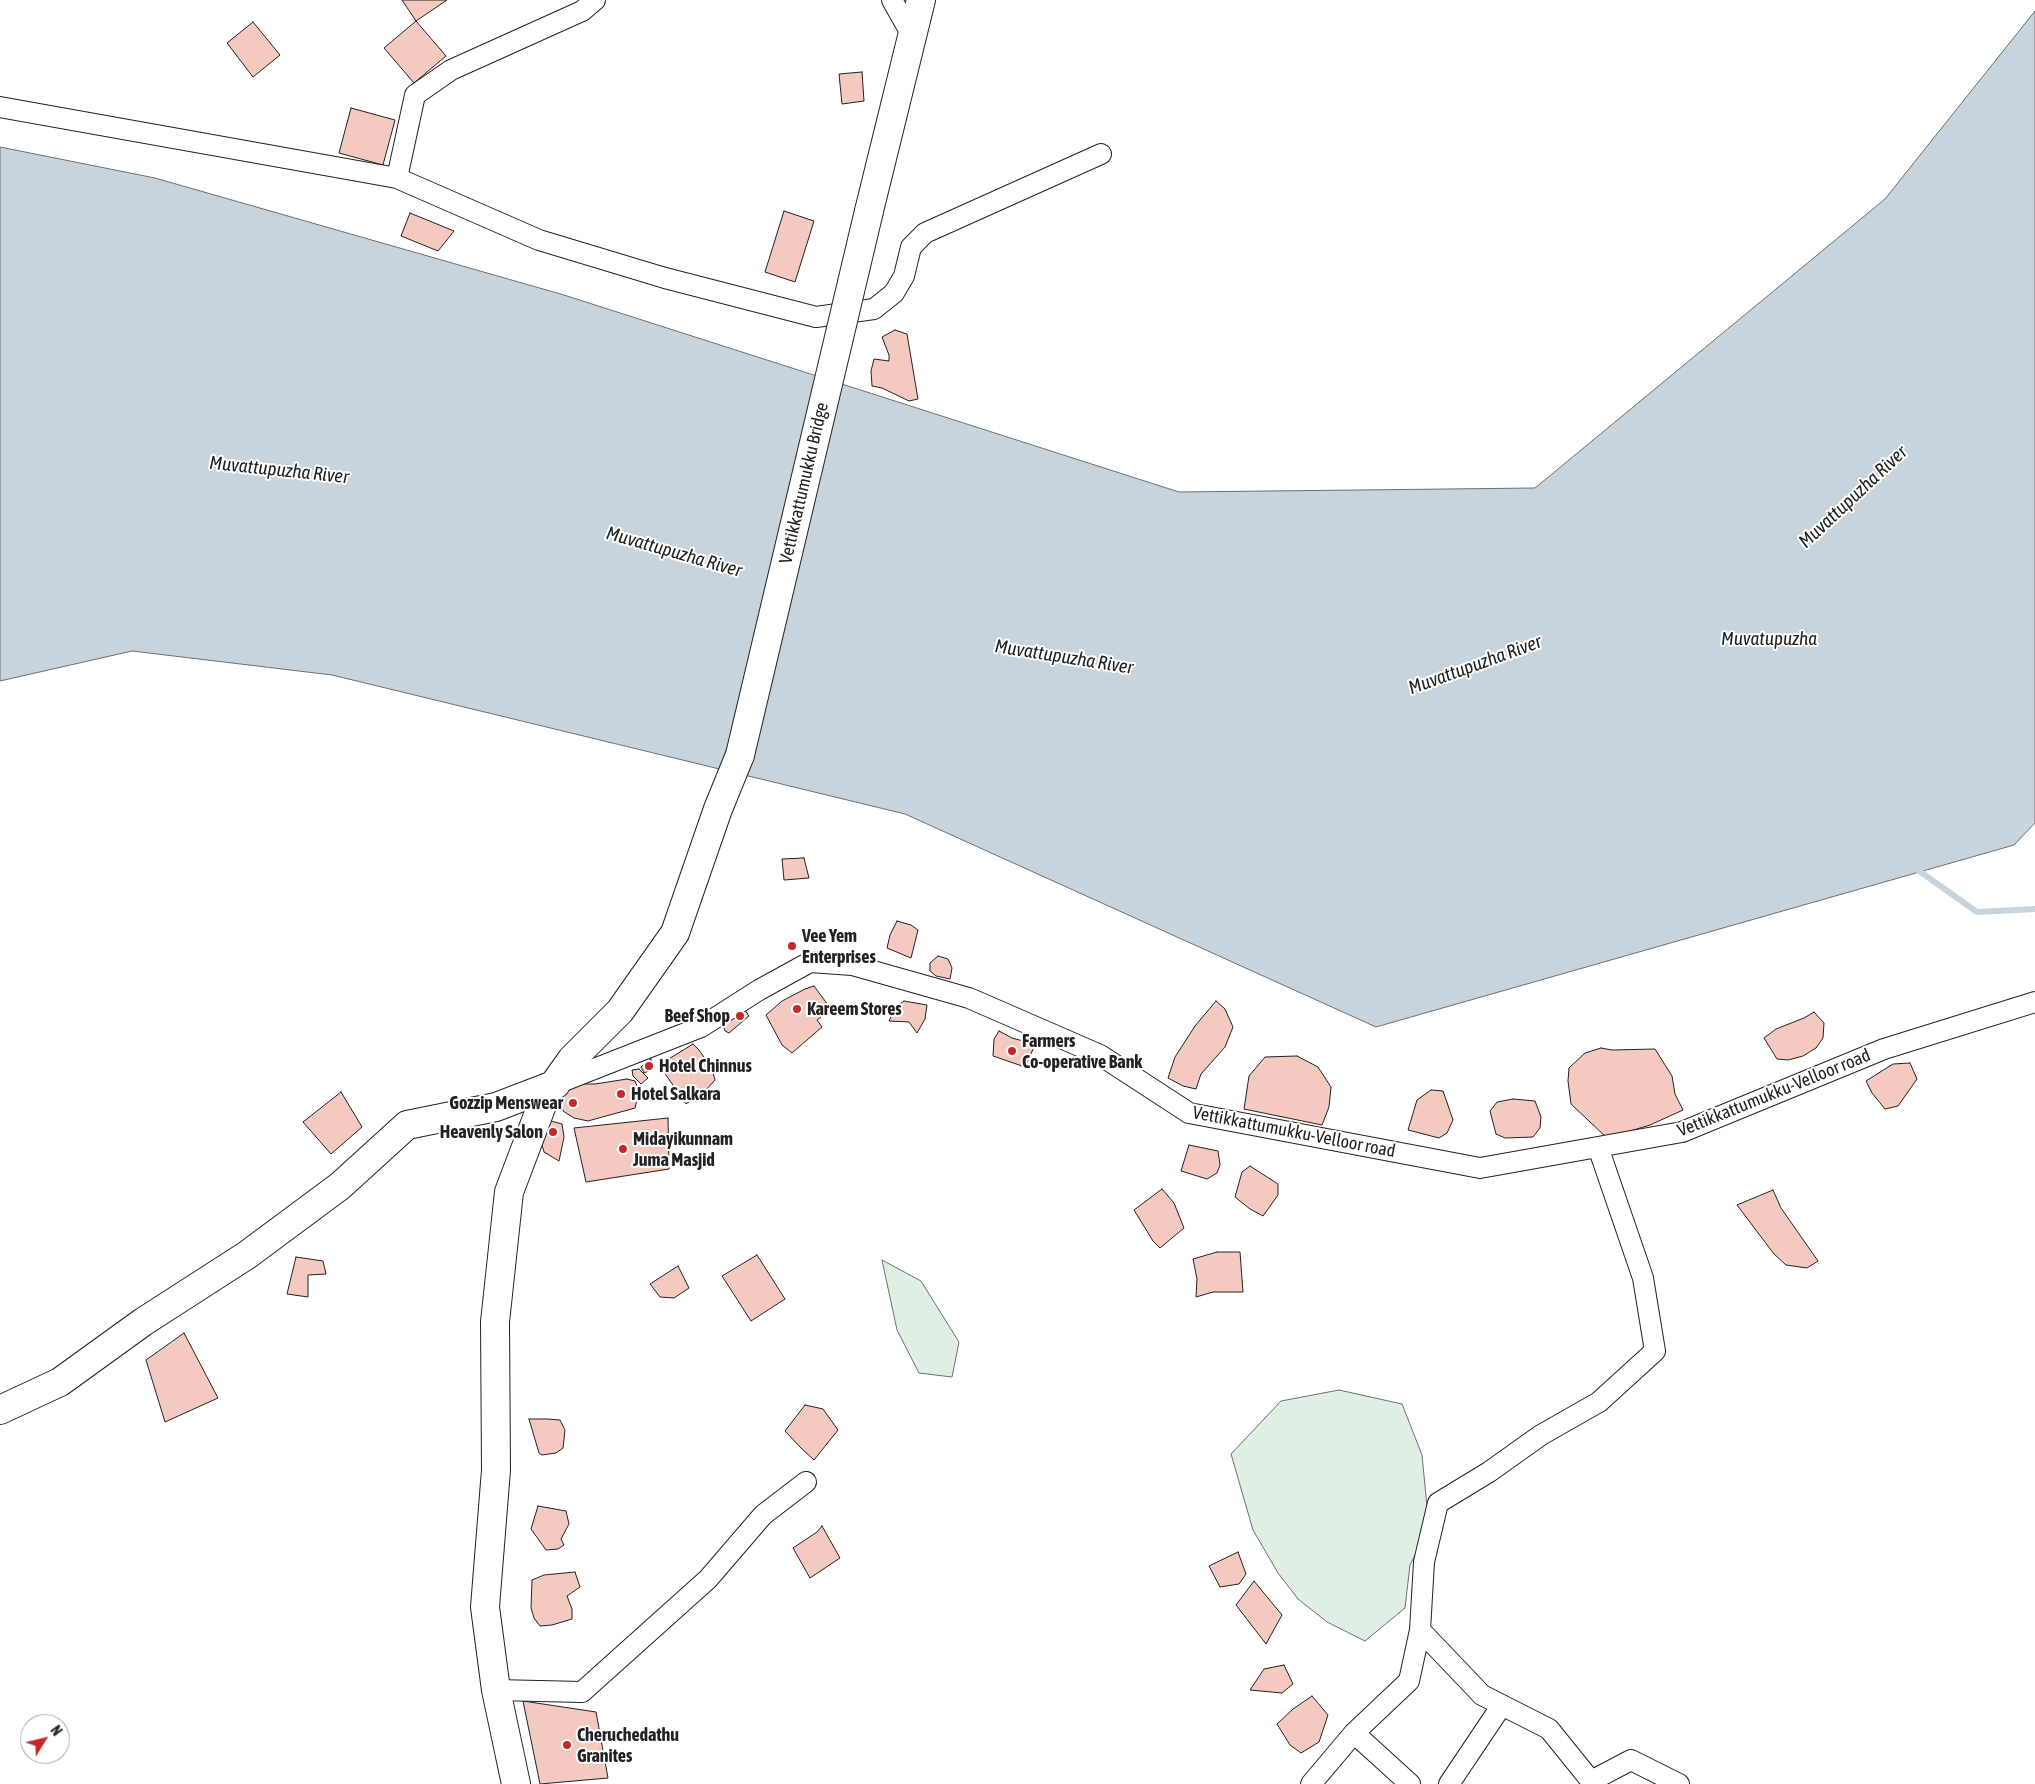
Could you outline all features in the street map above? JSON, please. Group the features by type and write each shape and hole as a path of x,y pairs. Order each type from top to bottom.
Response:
{"main road":[{"name":"Vettikkattumukku Bridge","path":"516,1784 496,1690 485,1607 496,1470 495,1322 509,1192 545,1097 572,1059 620,1011 675,933 718,809 740,755 921,0"},
{"path":"0,1410 60,1382 143,1322 247,1255 340,1186 407,1126 496,1107 556,1084"}],"street":[{"path":"397,178 415,96 450,70 582,11 594,0"},
{"path":"892,0 913,37"},
{"path":"0,107 397,178 539,240 665,278 816,317 874,309 894,293 904,276 911,247 925,233 1101,154"},
{"name":"Vettikkattumukku-Velloor road","path":"556,1084 701,1028 759,990 810,962 852,965 969,998 1100,1055 1189,1113 1480,1168 1682,1132 1884,1049 2035,1002"},
{"path":"1311,1784 1354,1733 1410,1681 1420,1630 1424,1562 1438,1503 1489,1472 1541,1435 1599,1402 1655,1351 1643,1278 1598,1147"},
{"path":"496,1690 582,1692 708,1579 762,1515 806,1482"},
{"path":"1420,1630 1482,1695 1549,1729 1591,1782 1631,1760 1679,1784"},
{"path":"1449,1784 1502,1705"},
{"path":"1354,1733 1410,1784"}],"green space":[{"path":"882,1260 921,1281 959,1342 952,1377 919,1373 897,1330"},
{"path":"1339,1390 1402,1404 1422,1455 1429,1527 1410,1565 1405,1608 1365,1641 1327,1622 1298,1599 1278,1573 1253,1530 1231,1454 1281,1401"}],"water":[{"name":"Muvatupuzha","path":"2035,11 2035,823 2014,845 1376,1027 905,814 332,675 132,651 0,681 0,147 155,178 564,295 1179,492 1535,488 1885,199"}],"building":[{"path":"402,0 447,0 416,21"},
{"path":"416,21 446,56 414,83 384,48"},
{"path":"253,22 280,55 253,77 227,43"},
{"path":"862,72 864,101 842,104 839,74"},
{"path":"351,108 395,120 383,165 339,153"},
{"path":"784,211 814,221 795,282 765,272"},
{"path":"410,213 454,231 438,251 401,236"},
{"path":"895,330 907,334 918,399 909,401 882,388 872,386 871,371 874,359 889,361 889,355 882,337"},
{"path":"804,858 809,878 784,880 782,859"},
{"path":"897,921 911,925 918,930 911,958 887,948 890,935"},
{"path":"938,956 948,959 952,968 950,979 936,976 930,971 930,963"},
{"path":"814,986 831,1009 817,1020 822,1027 792,1053 782,1045 766,1015 782,1001"},
{"path":"904,1001 927,1005 925,1019 917,1033 909,1022 889,1021 895,1008"},
{"path":"1216,1001 1225,1009 1233,1027 1225,1047 1201,1074 1196,1089 1183,1086 1168,1078 1175,1057 1195,1026"},
{"path":"743,1007 749,1016 729,1033 725,1031 722,1022"},
{"path":"1814,1012 1824,1023 1823,1038 1816,1048 1803,1056 1788,1060 1777,1059 1764,1038 1776,1029"},
{"name":"Farmers Co-operative Bank","path":"999,1031 1012,1038 1027,1042 1034,1047 1025,1067 993,1056 994,1039"},
{"path":"693,1044 712,1069 715,1080 705,1091 686,1104 659,1065"},
{"path":"1601,1048 1612,1050 1655,1049 1672,1076 1675,1094 1683,1110 1650,1125 1607,1138 1571,1104 1568,1081 1569,1068 1585,1053"},
{"path":"1297,1056 1318,1067 1331,1087 1329,1107 1322,1125 1244,1109 1249,1076 1265,1057"},
{"path":"651,1059 653,1069 644,1073 641,1067"},
{"path":"1910,1063 1917,1079 1898,1106 1885,1109 1872,1093 1866,1081 1893,1064"},
{"path":"639,1069 648,1078 641,1084 633,1076 632,1070"},
{"path":"627,1079 635,1081 639,1091 635,1108 588,1121 574,1118 563,1111 561,1101 565,1091 582,1084"},
{"path":"1431,1090 1443,1091 1453,1120 1447,1133 1439,1138 1408,1130 1417,1100"},
{"path":"341,1092 362,1127 331,1154 303,1122"},
{"path":"1513,1099 1535,1101 1541,1117 1540,1128 1533,1137 1505,1138 1496,1134 1490,1111 1497,1102"},
{"name":"Midayikunnam Juma Masjid","path":"668,1118 669,1169 586,1182 574,1128"},
{"path":"551,1121 562,1124 564,1137 559,1161 544,1152 542,1145"},
{"path":"1189,1145 1218,1151 1220,1165 1217,1173 1207,1179 1181,1171"},
{"path":"1250,1166 1278,1184 1278,1195 1263,1216 1250,1209 1235,1197 1242,1172"},
{"path":"1162,1189 1174,1203 1184,1228 1160,1248 1153,1241 1134,1210"},
{"path":"1773,1190 1781,1208 1818,1261 1807,1268 1786,1265 1774,1254 1737,1205"},
{"path":"1217,1252 1240,1252 1243,1292 1213,1292 1196,1297 1197,1279 1193,1259"},
{"path":"757,1255 785,1299 751,1321 722,1276"},
{"path":"296,1257 323,1261 326,1274 308,1275 308,1297 287,1294"},
{"path":"678,1266 689,1288 674,1298 660,1297 650,1284"},
{"path":"184,1333 218,1398 165,1422 146,1360"},
{"path":"805,1405 823,1409 838,1430 814,1460 785,1431"},
{"path":"529,1419 560,1420 565,1430 563,1448 556,1453 542,1455 539,1453"},
{"path":"538,1506 566,1511 569,1524 561,1539 564,1545 558,1549 546,1550 531,1529"},
{"path":"822,1526 840,1558 810,1578 793,1548 817,1532"},
{"path":"1238,1552 1246,1574 1239,1584 1220,1587 1209,1566"},
{"path":"575,1572 580,1587 567,1596 572,1609 572,1619 552,1625 540,1626 534,1618 531,1608 532,1580 544,1575"},
{"path":"1254,1581 1282,1615 1266,1644 1236,1605"},
{"path":"1284,1665 1293,1684 1282,1693 1250,1690 1264,1669"},
{"path":"1312,1696 1328,1715 1319,1742 1301,1753 1290,1745 1277,1724 1293,1709"},
{"name":"Cheruchedathu Granites","path":"523,1701 596,1712 608,1778 540,1784"}],"waterway":[{"path":"1915,868 1977,912 2035,909"}],"place":[{"name":"Vee Yem Enterprises","path":"792,946"},
{"name":"Kareem Stores","path":"797,1009"},
{"name":"Beef Shop","path":"740,1016"},
{"name":"Farmers Co-operative Bank","path":"1012,1051"},
{"name":"Hotel Chinnus","path":"649,1066"},
{"name":"Hotel Salkara","path":"621,1094"},
{"name":"Gozzip Menswear","path":"573,1103"},
{"name":"Heavenly Salon","path":"553,1132"},
{"name":"Midayikunnam Juma Masjid","path":"623,1149"},
{"name":"Cheruchedathu Granites","path":"567,1745"}],"water label":[{"name":"Muvattupuzha River","path":"279,470"},
{"name":"Muvattupuzha River","path":"1853,497"},
{"name":"Muvattupuzha River","path":"674,552"},
{"name":"Muvattupuzha River","path":"1064,657"},
{"name":"Muvattupuzha River","path":"1475,665"}]}
